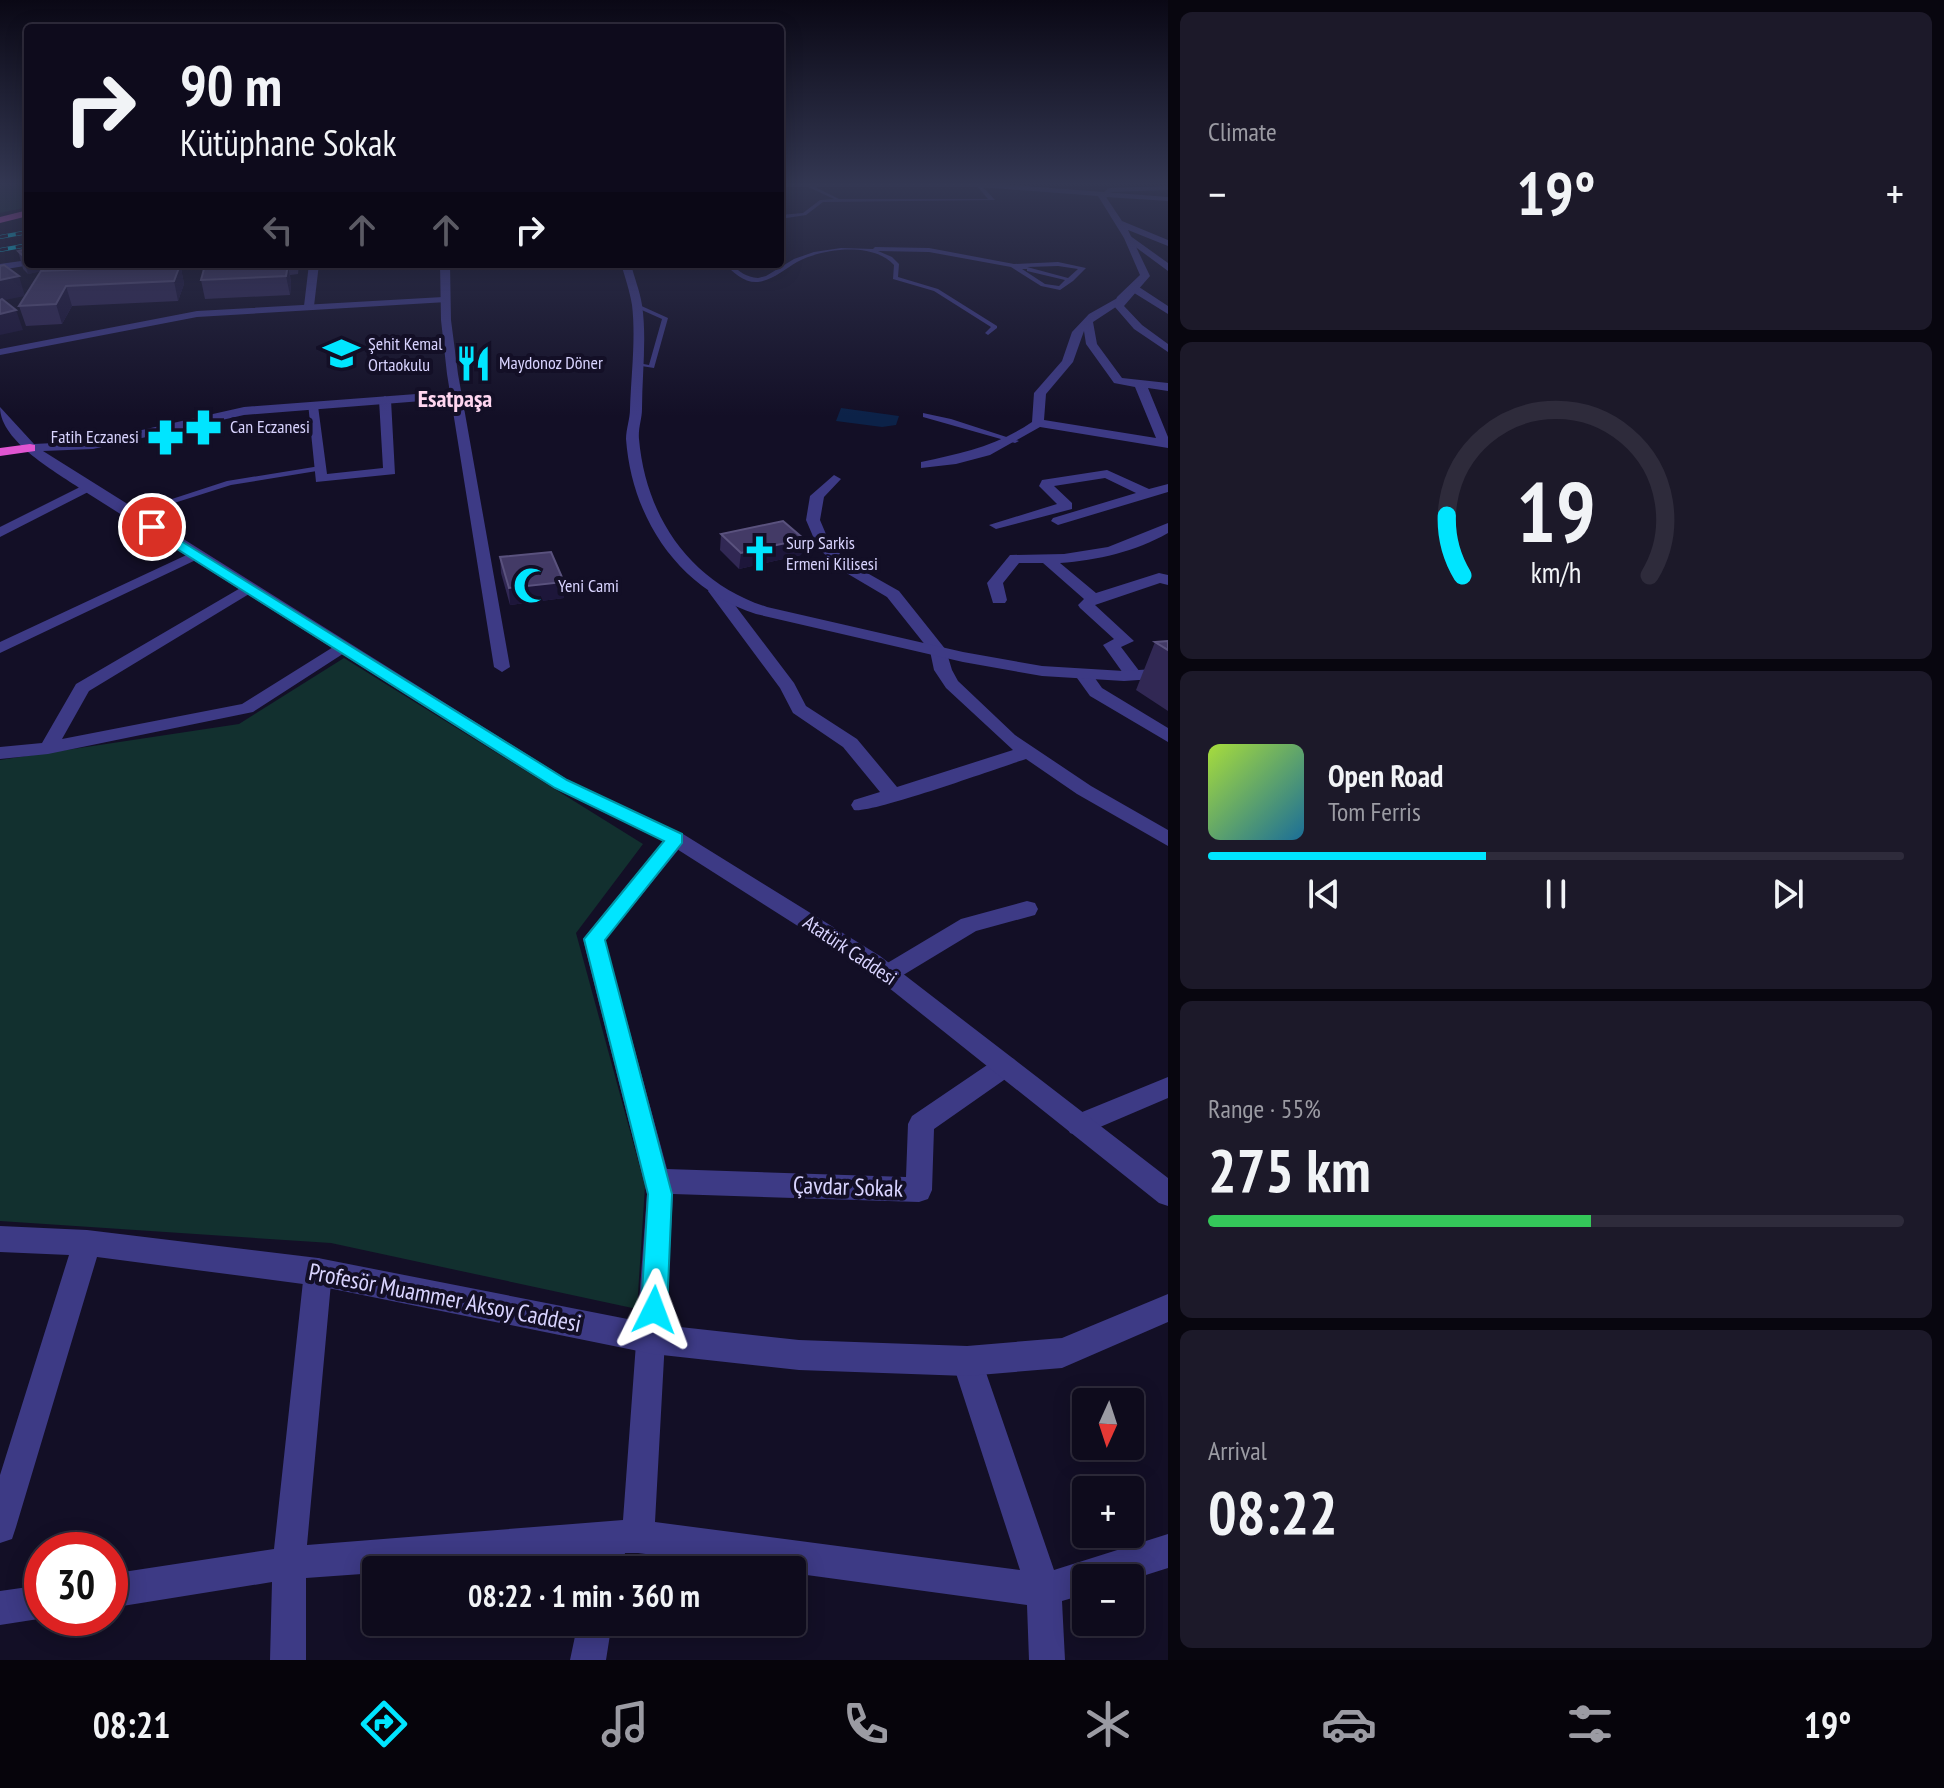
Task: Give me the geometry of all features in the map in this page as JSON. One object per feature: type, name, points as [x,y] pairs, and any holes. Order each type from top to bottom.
[{"type":"highway","points":[[0,452],[30,448]]},
{"type":"street","points":[[1038,423],[1040,393],[1067,362],[1076,334],[1135,289],[1145,276],[1139,261]]},
{"type":"street","points":[[0,268],[23,264]]},
{"type":"street","points":[[309,306],[314,268]]},
{"type":"street","points":[[445,268],[443,300],[475,531],[502,667]]},
{"type":"street","points":[[627,268],[637,306],[636,415],[631,427],[651,516],[695,575],[716,591],[760,610],[1027,671],[1086,678],[1168,673]]},
{"type":"street","points":[[1135,289],[1168,311]]},
{"type":"street","points":[[1121,299],[1119,306],[1127,317],[1168,349]]},
{"type":"street","points":[[0,352],[197,314],[443,300]]},
{"type":"street","points":[[1088,322],[1092,344],[1118,381],[1168,387]]},
{"type":"street","points":[[1141,386],[1166,443]]},
{"type":"street","points":[[30,448],[93,445],[244,411],[456,395]]},
{"type":"street","points":[[312,406],[321,479],[390,471],[385,400]]},
{"type":"street","points":[[1150,404],[1168,405]]},
{"type":"street","name":"Atatürk Caddesi","points":[[0,411],[8,436],[89,488],[561,784],[676,839],[887,974],[1168,1194]]},
{"type":"street","points":[[926,465],[948,462],[1015,441],[1038,423],[1166,443]]},
{"type":"street","points":[[996,525],[1067,506],[1046,486],[1073,478],[1107,474],[1162,492]]},
{"type":"street","points":[[834,479],[817,496],[813,520],[825,548],[848,568],[893,594],[938,650],[943,670],[952,684],[1009,739],[1084,790],[1168,839]]},
{"type":"street","points":[[0,533],[89,488]]},
{"type":"street","points":[[1058,521],[1162,492]]},
{"type":"street","points":[[999,600],[995,583],[1015,558],[1093,557],[1147,540],[1168,527]]},
{"type":"street","points":[[0,648],[195,555]]},
{"type":"street","points":[[1047,559],[1093,599]]},
{"type":"street","points":[[1134,676],[1111,645],[1126,641],[1086,605],[1093,599],[1159,578],[1168,580]]},
{"type":"street","points":[[48,748],[82,688],[249,588]]},
{"type":"street","points":[[716,591],[788,687],[793,702],[805,718],[849,742],[894,797]]},
{"type":"street","points":[[0,753],[48,748],[247,708],[344,648]]},
{"type":"street","points":[[1086,678],[1096,692],[1168,736]]},
{"type":"street","points":[[861,805],[1028,752]]},
{"type":"street","points":[[613,1556],[624,1536],[653,1339],[660,1194],[594,939],[676,839]]},
{"type":"street","points":[[887,974],[969,925],[1027,909]]},
{"type":"street","name":"Çavdar Sokak","points":[[657,1181],[919,1190],[921,1124],[1005,1066]]},
{"type":"street","points":[[1079,1125],[1168,1087]]},
{"type":"street","name":"Profesör Muammer Aksoy Caddesi","points":[[0,1239],[87,1243],[318,1272],[653,1339],[799,1355],[967,1361],[1062,1353],[1168,1308]]},
{"type":"street","points":[[0,1527],[87,1243]]},
{"type":"street","points":[[288,1660],[289,1563],[318,1272]]},
{"type":"street","points":[[967,1361],[1044,1590],[1047,1660]]},
{"type":"street","points":[[128,1588],[289,1563],[624,1536],[1044,1590],[1168,1551]]},
{"type":"street","points":[[0,1608],[24,1605]]},
{"type":"street","points":[[588,1660],[592,1636]]},
{"type":"lane","points":[[733,268],[745,277],[767,279],[795,261]]},
{"type":"lane","points":[[895,261],[895,278],[936,290],[984,316],[995,327],[988,333]]},
{"type":"lane","points":[[988,261],[1080,273]]},
{"type":"lane","points":[[1075,265],[1083,268],[1060,288],[1052,288],[1013,266],[1075,265]]},
{"type":"lane","points":[[1025,268],[1071,280]]},
{"type":"lane","points":[[637,306],[665,318],[652,367],[638,365]]},
{"type":"lane","points":[[926,415],[957,420],[980,433],[1015,441]]},
{"type":"lane","points":[[130,514],[230,483],[320,468]]},
{"type":"green space","points":[[344,658],[643,844],[576,933],[645,1186],[637,1309],[331,1243],[0,1221],[0,760],[239,724]]},
{"type":"water","points":[[841,408],[899,416],[896,425],[882,427],[836,421]]},
{"type":"building","points":[[4,265],[19,276],[0,280],[0,266]]},
{"type":"building","points":[[179,268],[174,281],[66,286],[56,304],[19,306],[41,271]]},
{"type":"building","points":[[287,268],[286,276],[201,280],[204,269]]},
{"type":"building","points":[[2,299],[16,310],[0,314]]},
{"type":"building","points":[[783,521],[804,539],[741,553],[721,534]]},
{"type":"building","points":[[551,552],[564,582],[509,588],[500,557]]},
{"type":"building","points":[[1168,641],[1168,650],[1155,642]]},
{"type":"place","name":"Şehit Kemal Ortaokulu","points":[[342,354]]},
{"type":"place","name":"Maydonoz Döner","points":[[473,363]]},
{"type":"place","name":"Can Eczanesi","points":[[204,427]]},
{"type":"place","name":"Fatih Eczanesi","points":[[165,437]]},
{"type":"place","name":"Surp Sarkis Ermeni Kilisesi","points":[[760,553]]},
{"type":"place","name":"Yeni Cami","points":[[532,586]]},
{"type":"district","name":"Esatpaşa","points":[[455,399]]},
{"type":"route","points":[[152,527],[561,784],[676,839],[594,939],[660,1194],[654,1310]]}]
